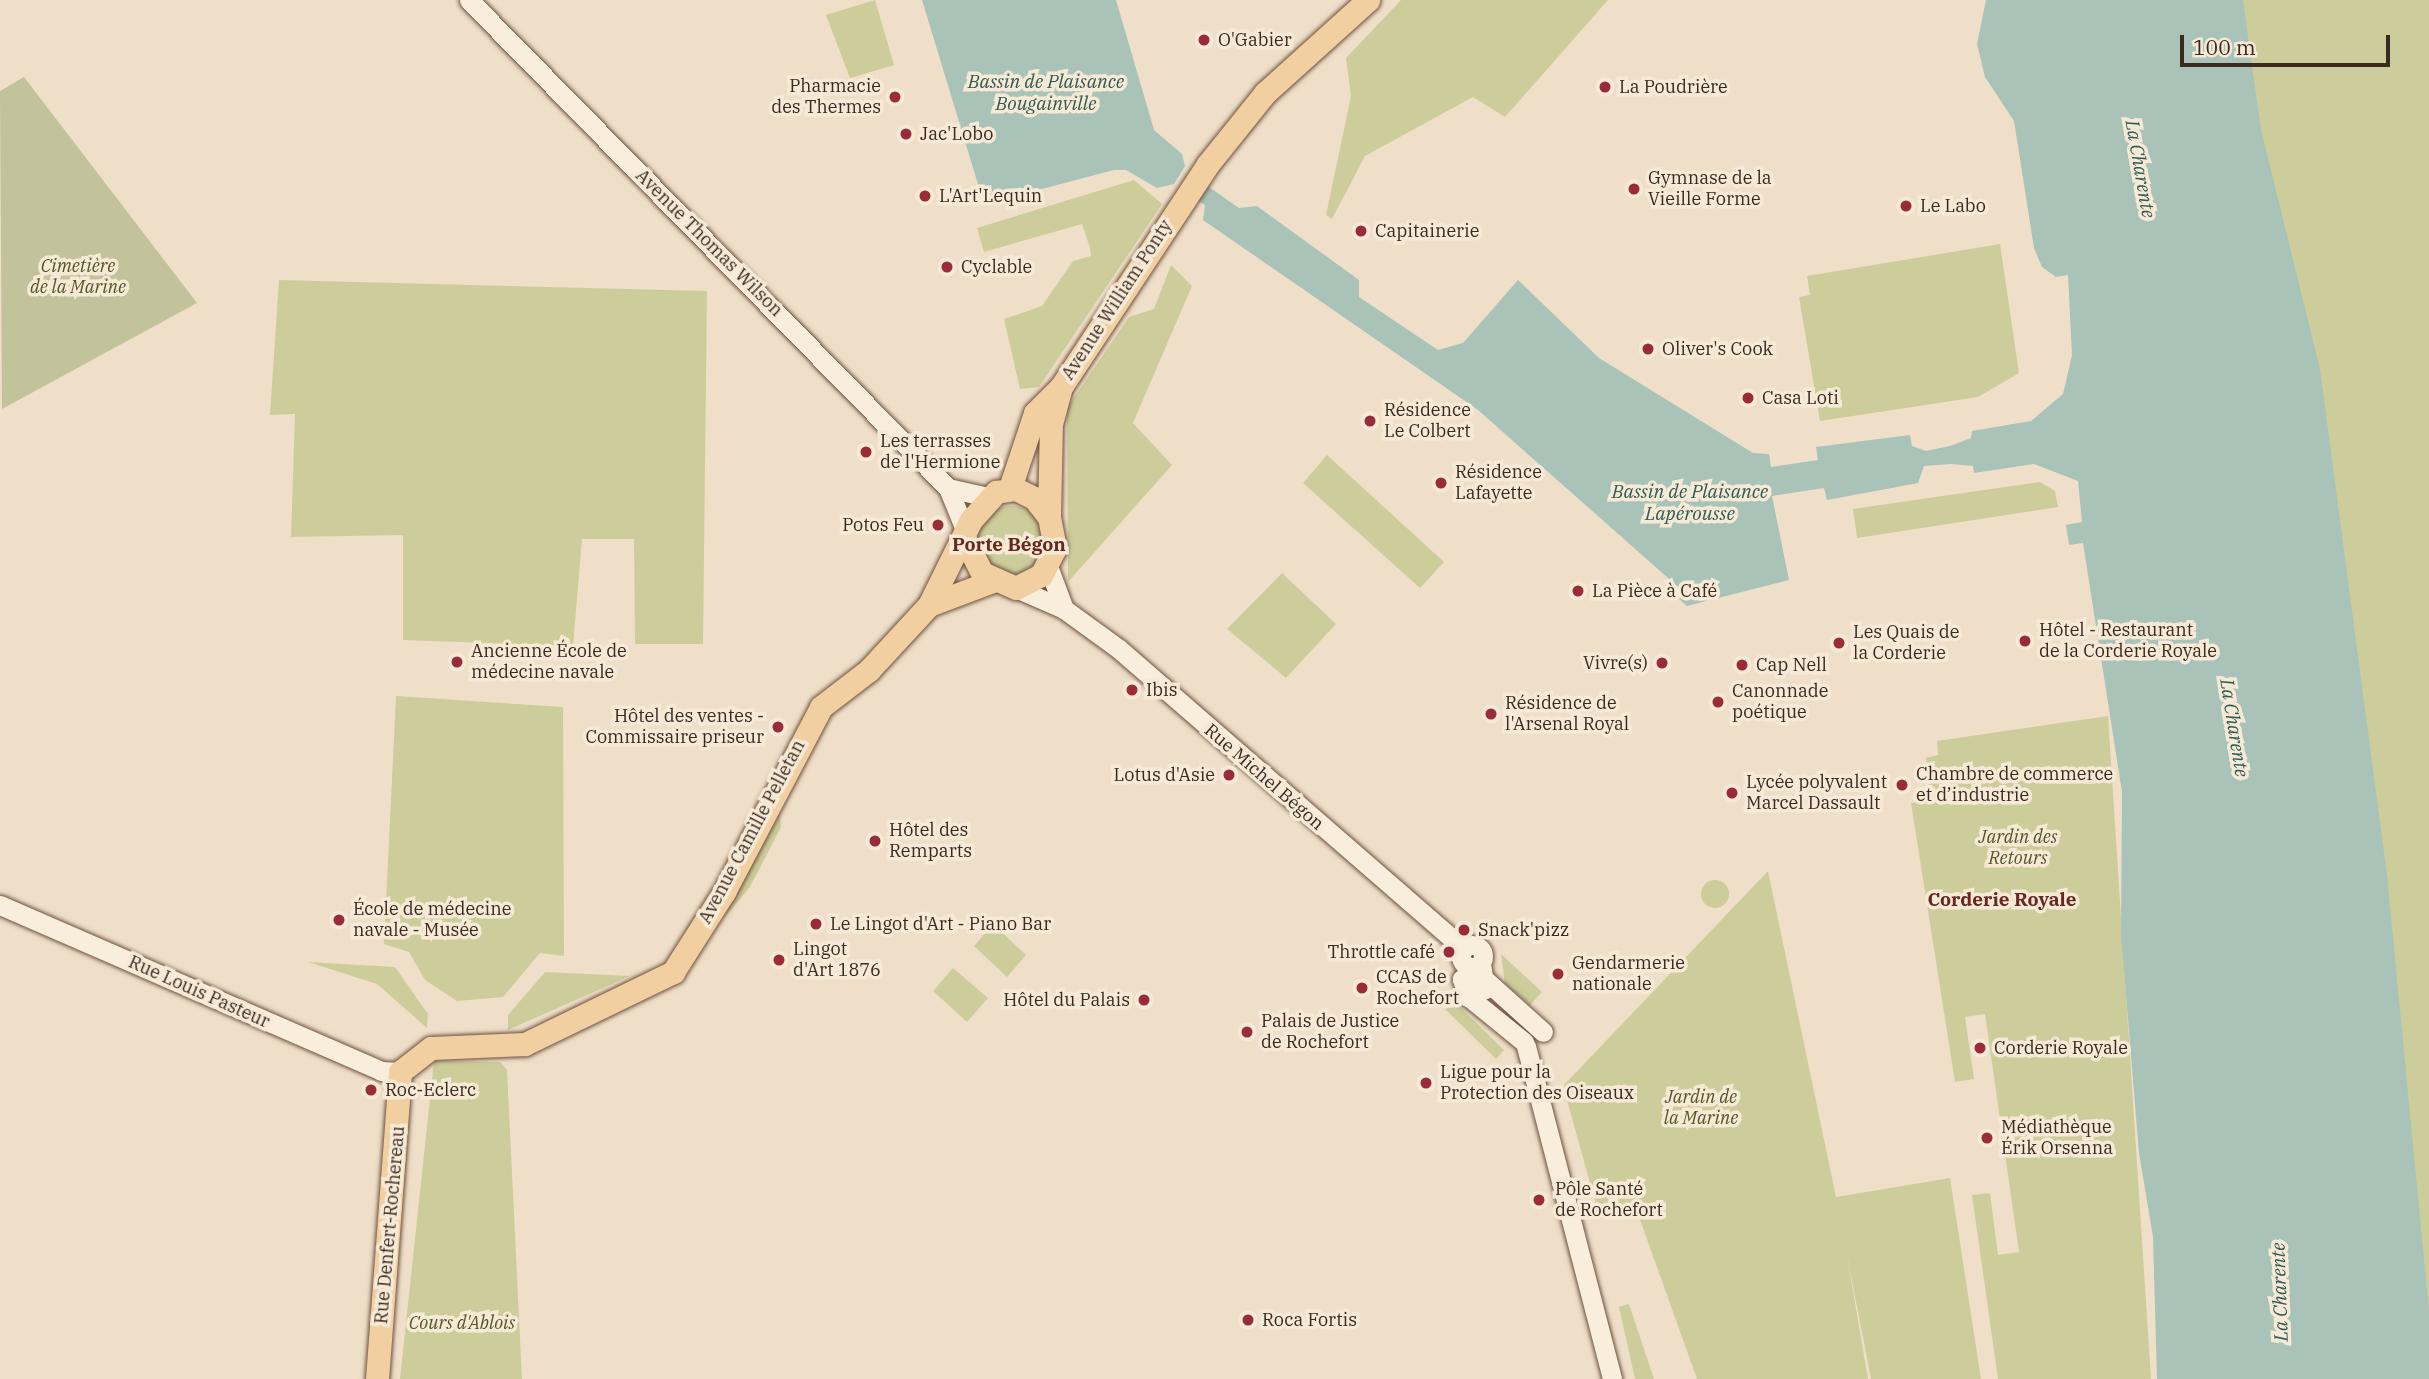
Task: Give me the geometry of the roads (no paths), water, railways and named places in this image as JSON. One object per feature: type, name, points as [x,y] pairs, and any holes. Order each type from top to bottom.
[{"type":"main road","name":"Avenue William Ponty","points":[[1010,488],[1035,413],[1061,387],[1208,164],[1265,93],[1368,0]]},
{"type":"main road","name":"Avenue William Ponty","points":[[1049,517],[1051,424],[1061,387]]},
{"type":"main road","points":[[1010,488],[1029,494],[1049,517],[1055,548],[1048,566],[1016,587],[993,581],[973,563],[966,536],[988,497],[1010,488]]},
{"type":"main road","name":"Avenue Camille Pelletan","points":[[400,1072],[431,1048],[525,1044],[673,972],[724,892],[821,707],[869,670],[929,605],[936,583],[966,536]]},
{"type":"main road","name":"Avenue Camille Pelletan","points":[[929,605],[993,581]]},
{"type":"main road","name":"Rue Denfert-Rochereau","points":[[377,1379],[400,1072]]},
{"type":"street","name":"Avenue Thomas Wilson","points":[[469,0],[948,488],[966,536]]},
{"type":"street","points":[[948,488],[988,497]]},
{"type":"street","points":[[1048,566],[1064,609]]},
{"type":"street","name":"Rue Michel Bégon","points":[[1016,587],[1064,609],[1119,649],[1471,972],[1535,1041],[1536,1068],[1612,1379]]},
{"type":"street","name":"Rue Louis Pasteur","points":[[0,905],[381,1071],[400,1072]]},
{"type":"water","name":"Bassin de Plaisance Bougainville","points":[[922,0],[1116,0],[1154,130],[1182,154],[1185,166],[1174,184],[1157,188],[1126,170],[1114,170],[984,204]]},
{"type":"water","points":[[1986,0],[2243,0],[2261,130],[2320,369],[2387,875],[2429,1311],[2429,1379],[2157,1379],[2153,1237],[2139,1153],[2121,934],[2122,792],[2083,543],[2069,545],[2066,525],[2082,522],[2078,481],[2034,464],[1974,473],[1973,466],[1951,464],[1924,466],[1918,483],[1827,500],[1824,488],[1772,496],[1789,580],[1687,606],[1679,599],[1685,593],[1478,410],[1203,220],[1205,205],[1195,199],[1206,185],[1239,208],[1257,206],[1359,280],[1359,297],[1438,350],[1463,343],[1518,280],[1599,358],[1753,453],[1769,454],[1771,467],[1818,460],[1816,447],[1910,435],[1912,446],[1926,451],[1950,446],[1971,438],[1972,431],[2031,421],[2063,394],[2072,355],[2068,275],[2056,277],[2042,267],[2034,248],[2014,121],[1985,77],[1977,44]]},
{"type":"place","name":"O'Gabier","points":[[1204,40]]},
{"type":"place","name":"La Poudrière","points":[[1605,87]]},
{"type":"place","name":"Pharmacie des Thermes","points":[[895,97]]},
{"type":"place","name":"Jac'Lobo","points":[[906,134]]},
{"type":"place","name":"Gymnase de la Vieille Forme","points":[[1634,189]]},
{"type":"place","name":"L'Art'Lequin","points":[[925,196]]},
{"type":"place","name":"Le Labo","points":[[1906,206]]},
{"type":"place","name":"Capitainerie","points":[[1361,231]]},
{"type":"place","name":"Cyclable","points":[[947,267]]},
{"type":"place","name":"Oliver's Cook","points":[[1648,349]]},
{"type":"place","name":"Casa Loti","points":[[1748,398]]},
{"type":"place","name":"Résidence Le Colbert","points":[[1370,421]]},
{"type":"place","name":"Les terrasses de l'Hermione","points":[[866,452]]},
{"type":"place","name":"Résidence Lafayette","points":[[1441,483]]},
{"type":"place","name":"Potos Feu","points":[[938,525]]},
{"type":"place","name":"La Pièce à Café","points":[[1578,591]]},
{"type":"place","name":"Hôtel - Restaurant de la Corderie Royale","points":[[2025,641]]},
{"type":"place","name":"Les Quais de la Corderie","points":[[1839,643]]},
{"type":"place","name":"Ancienne École de médecine navale","points":[[457,662]]},
{"type":"place","name":"Vivre(s)","points":[[1662,663]]},
{"type":"place","name":"Cap Nell","points":[[1742,665]]},
{"type":"place","name":"Ibis","points":[[1132,690]]},
{"type":"place","name":"Canonnade poétique","points":[[1718,702]]},
{"type":"place","name":"Résidence de l'Arsenal Royal","points":[[1491,714]]},
{"type":"place","name":"Hôtel des ventes - Commissaire priseur","points":[[778,727]]},
{"type":"place","name":"Lotus d'Asie","points":[[1229,775]]},
{"type":"place","name":"Chambre de commerce et d’industrie","points":[[1902,785]]},
{"type":"place","name":"Lycée polyvalent Marcel Dassault","points":[[1732,793]]},
{"type":"place","name":"Hôtel des Remparts","points":[[875,841]]},
{"type":"place","name":"École de médecine navale - Musée","points":[[339,920]]},
{"type":"place","name":"Le Lingot d'Art - Piano Bar","points":[[816,924]]},
{"type":"place","name":"Snack'pizz","points":[[1464,930]]},
{"type":"place","name":"Throttle café","points":[[1449,952]]},
{"type":"place","name":"Lingot d'Art 1876","points":[[779,960]]},
{"type":"place","name":"Gendarmerie nationale","points":[[1558,974]]},
{"type":"place","name":"CCAS de Rochefort","points":[[1362,988]]},
{"type":"place","name":"Hôtel du Palais","points":[[1144,1000]]},
{"type":"place","name":"Palais de Justice de Rochefort","points":[[1247,1032]]},
{"type":"place","name":"Corderie Royale","points":[[1980,1048]]},
{"type":"place","name":"Ligue pour la Protection des Oiseaux","points":[[1426,1083]]},
{"type":"place","name":"Roc-Eclerc","points":[[371,1090]]},
{"type":"place","name":"Médiathèque Érik Orsenna","points":[[1987,1138]]},
{"type":"place","name":"Pôle Santé de Rochefort","points":[[1539,1200]]},
{"type":"place","name":"Roca Fortis","points":[[1248,1320]]},
{"type":"district","name":"Porte Bégon","points":[[1009,545]]},
{"type":"district","name":"Corderie Royale","points":[[2002,900]]},
{"type":"water label","name":"La Charente","points":[[2140,169]]},
{"type":"water label","name":"Bassin de Plaisance Lapérousse","points":[[1690,503]]},
{"type":"water label","name":"La Charente","points":[[2234,728]]},
{"type":"water label","name":"La Charente","points":[[2280,1292]]},
{"type":"park label","name":"Cimetière de la Marine","points":[[78,277]]},
{"type":"park label","name":"Jardin des Retours","points":[[2018,848]]},
{"type":"park label","name":"Jardin de la Marine","points":[[1701,1108]]},
{"type":"park label","name":"Cours d'Ablois","points":[[462,1323]]}]
